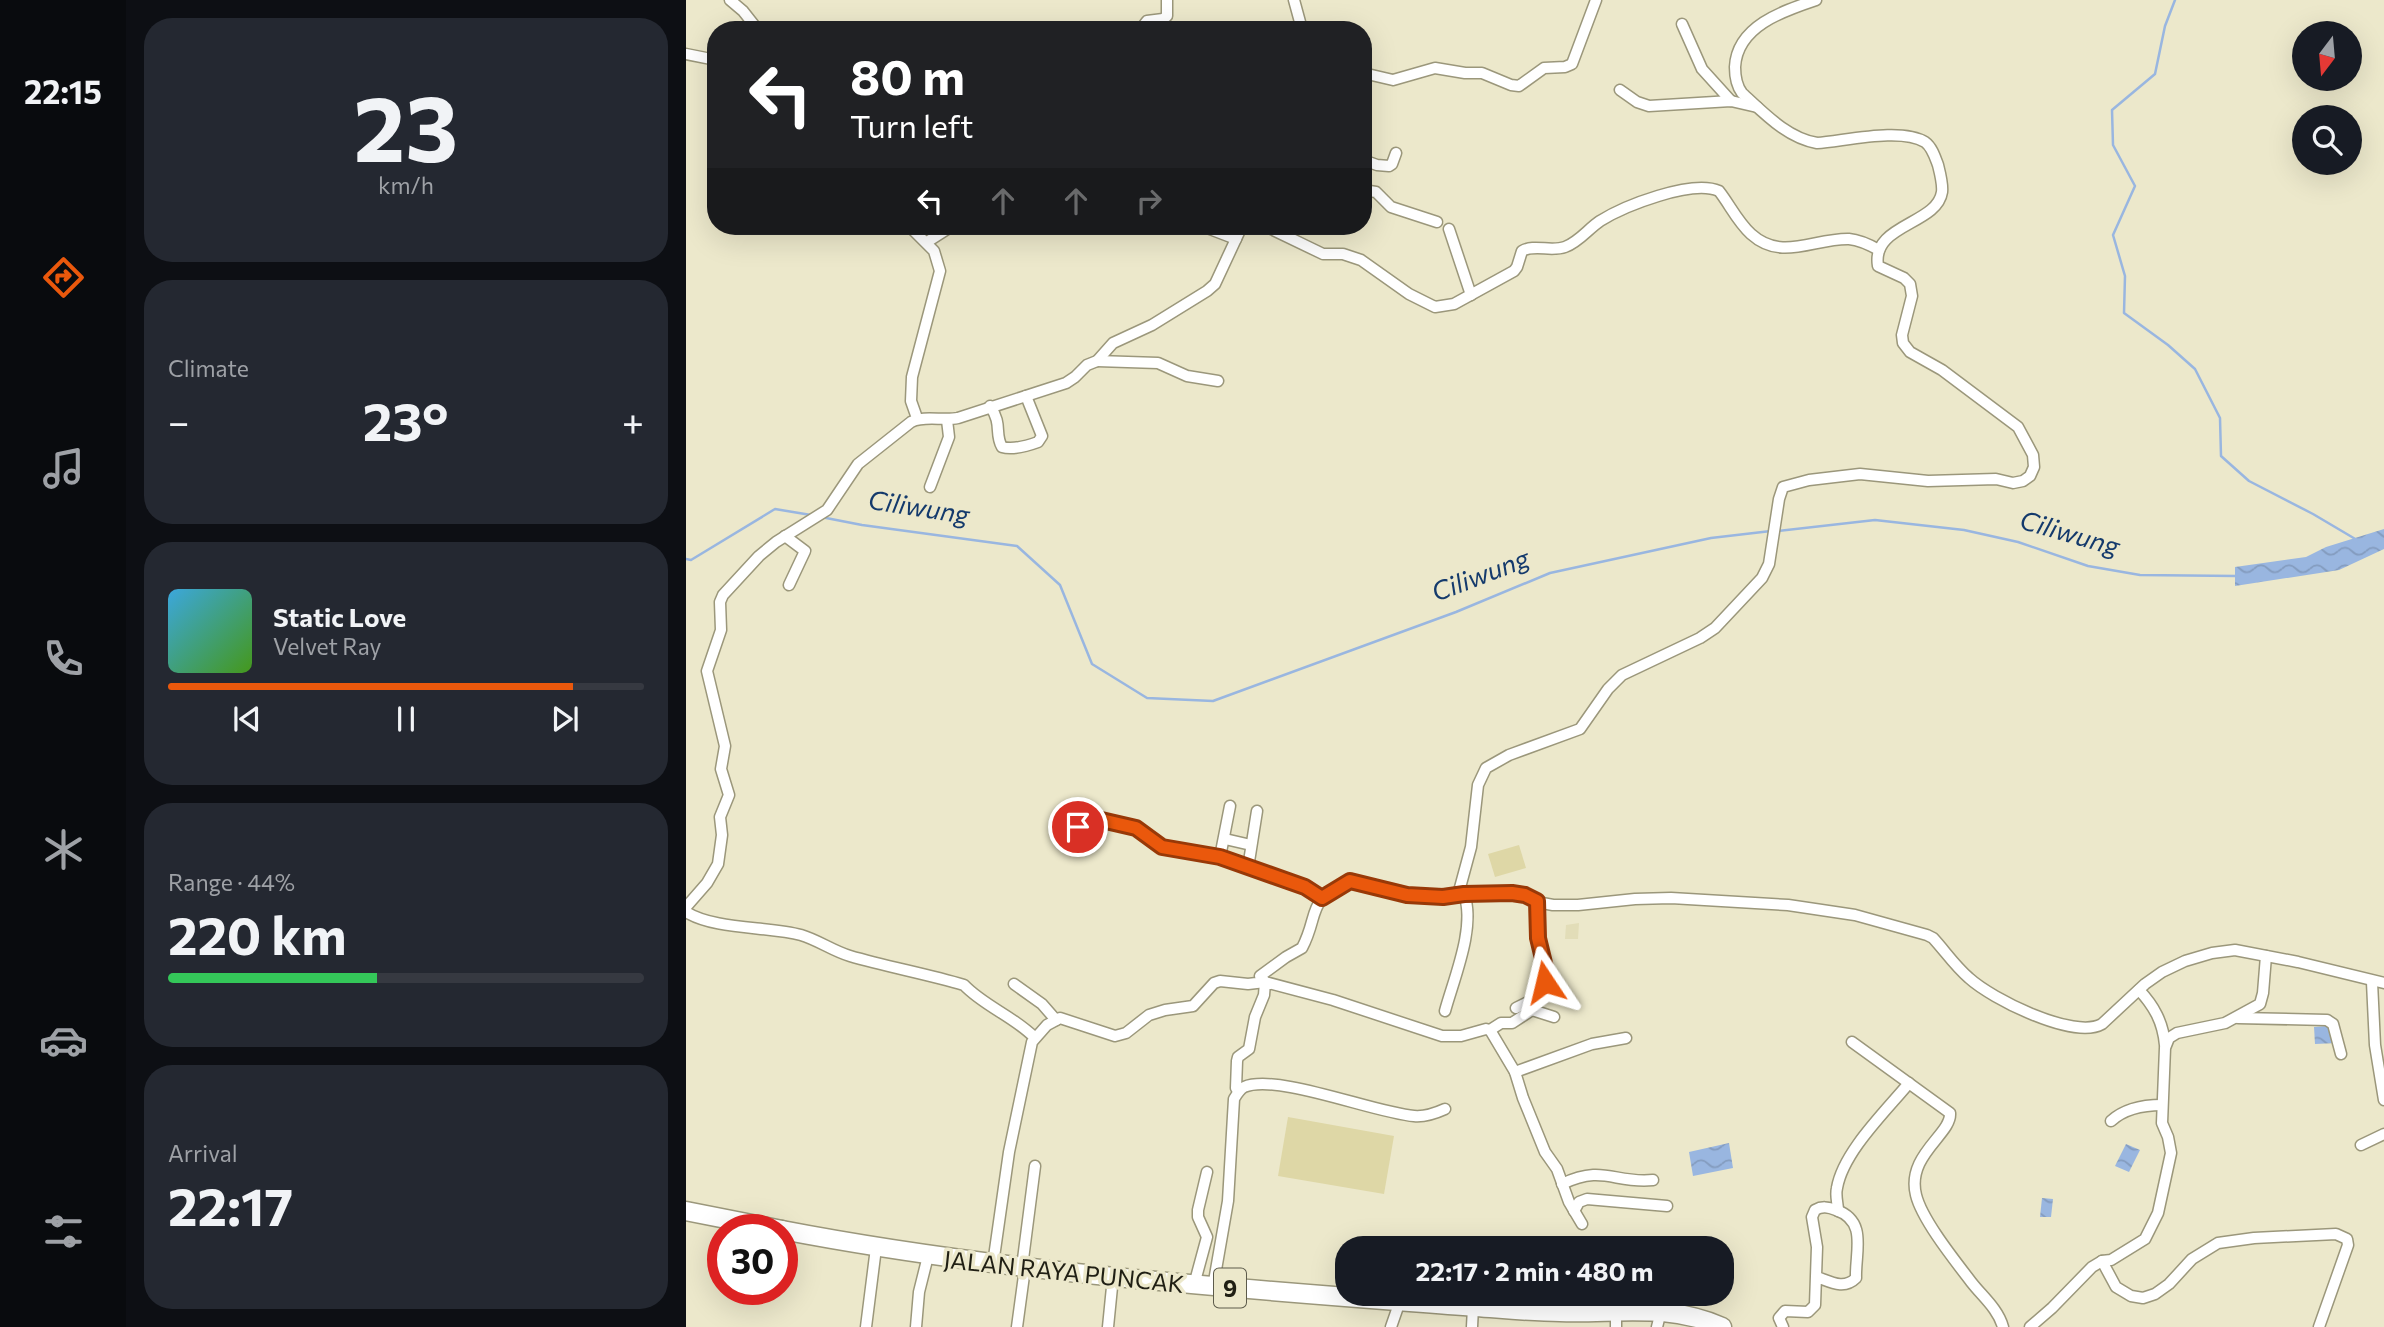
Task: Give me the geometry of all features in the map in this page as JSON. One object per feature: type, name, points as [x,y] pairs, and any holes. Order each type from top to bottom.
[{"type":"highway","name":"JALAN RAYA PUNCAK","points":[[686,1211],[707,1215]]},
{"type":"highway","name":"JALAN RAYA PUNCAK","points":[[798,1233],[876,1248],[1023,1268],[1335,1296]]},
{"type":"highway","name":"JALAN RAYA PUNCAK","points":[[1462,1306],[1560,1316],[1611,1315],[1659,1319],[1694,1316],[1722,1327]]},
{"type":"street","points":[[730,0],[751,21]]},
{"type":"street","points":[[1147,21],[1167,16],[1167,0]]},
{"type":"street","points":[[1294,0],[1300,21]]},
{"type":"street","points":[[1372,75],[1392,80],[1435,68],[1482,73],[1519,86],[1544,68],[1572,64],[1596,0]]},
{"type":"street","points":[[1445,1011],[1466,931],[1468,911],[1461,894],[1471,847],[1478,785],[1486,768],[1528,747],[1583,727],[1608,689],[1622,676],[1715,628],[1762,578],[1769,564],[1783,487],[1822,478],[1860,474],[1928,481],[1996,479],[2013,483],[2027,479],[2033,472],[2030,449],[2023,433],[2012,421],[1971,394],[1942,370],[1910,352],[1903,343],[1902,335],[1912,287],[1904,278],[1878,266],[1880,250],[1890,235],[1928,211],[1940,197],[1940,178],[1930,146],[1919,139],[1899,136],[1806,141],[1788,132],[1758,107],[1742,93],[1736,81],[1736,59],[1751,33],[1766,20],[1816,0]]},
{"type":"street","points":[[1682,24],[1702,69],[1731,101]]},
{"type":"street","points":[[686,54],[707,58]]},
{"type":"street","points":[[1620,90],[1637,102],[1649,106],[1731,101],[1758,107]]},
{"type":"street","points":[[1372,164],[1389,166],[1396,153]]},
{"type":"street","points":[[1284,235],[1323,254],[1347,255],[1361,260],[1426,304],[1447,306],[1514,271],[1524,249],[1549,250],[1563,247],[1615,212],[1672,193],[1699,188],[1719,191],[1747,230],[1773,247],[1790,249],[1848,239],[1880,250]]},
{"type":"street","points":[[1372,191],[1391,207],[1437,222]]},
{"type":"street","points":[[1449,229],[1471,295]]},
{"type":"street","points":[[918,418],[911,401],[912,377],[940,271],[938,259],[919,235]]},
{"type":"street","points":[[927,242],[938,235]]},
{"type":"street","points":[[1226,235],[1236,239]]},
{"type":"street","points":[[1097,361],[1104,351],[1119,340],[1159,321],[1212,288],[1238,235]]},
{"type":"street","points":[[1034,1037],[1017,1021],[975,996],[964,985],[849,955],[801,935],[701,919],[686,910],[708,883],[718,864],[722,835],[720,817],[729,795],[721,769],[724,742],[707,671],[721,630],[720,600],[759,556],[827,510],[858,464],[891,436],[918,418],[947,420],[964,417],[990,406],[1066,383],[1087,365],[1097,361],[1158,363],[1186,376],[1217,381]]},
{"type":"street","points":[[990,406],[998,420],[998,441],[1002,447],[1010,449],[1032,444],[1038,442],[1042,436],[1026,396]]},
{"type":"street","points":[[930,487],[949,437],[947,420]]},
{"type":"street","points":[[785,536],[805,551],[789,585]]},
{"type":"street","points":[[1220,857],[1230,806]]},
{"type":"street","points":[[1248,868],[1257,811]]},
{"type":"street","points":[[1071,831],[1097,819],[1142,830],[1162,847],[1220,857],[1305,887],[1322,898]]},
{"type":"street","points":[[1225,839],[1251,845]]},
{"type":"street","points":[[1238,1091],[1238,1057],[1248,1049],[1255,1017],[1264,995],[1265,982],[1260,976],[1301,948],[1315,909],[1322,898],[1350,881],[1407,895],[1443,897],[1461,894],[1519,894],[1553,905],[1635,899],[1697,899],[1816,907],[1927,935],[1933,938],[1969,979],[1991,994],[2062,1026],[2079,1028],[2095,1028],[2102,1024],[2139,989],[2162,972],[2185,961],[2212,953],[2235,950],[2298,962],[2384,984]]},
{"type":"street","points":[[1516,1008],[1536,998],[1545,988],[1545,967],[1538,938],[1537,901]]},
{"type":"street","points":[[2165,1048],[2171,1036],[2219,1025],[2262,1002],[2266,957]]},
{"type":"street","points":[[993,1264],[1009,1152],[1034,1037],[1060,1018],[1109,1035],[1121,1035],[1149,1015],[1193,1006],[1214,983],[1220,981],[1248,984],[1265,982],[1333,1000],[1442,1036],[1461,1036],[1490,1030],[1498,1024],[1512,1023],[1532,1010],[1554,1017]]},
{"type":"street","points":[[2372,982],[2376,1059],[2384,1100]]},
{"type":"street","points":[[1014,984],[1042,1004],[1056,1020]]},
{"type":"street","points":[[2030,1327],[2092,1267],[2102,1261],[2111,1260],[2145,1239],[2158,1213],[2171,1153],[2162,1123],[2164,1030],[2151,1003],[2139,989]]},
{"type":"street","points":[[2234,1018],[2327,1020],[2333,1024],[2340,1054]]},
{"type":"street","points":[[1490,1030],[1515,1072],[1528,1112],[1582,1224]]},
{"type":"street","points":[[1515,1072],[1592,1044],[1626,1038]]},
{"type":"street","points":[[1852,1042],[1944,1108],[1951,1116],[1920,1163],[1916,1196],[1926,1217],[2000,1318],[2003,1327]]},
{"type":"street","points":[[1838,1210],[1837,1189],[1847,1164],[1871,1129],[1909,1083]]},
{"type":"street","points":[[1213,1287],[1228,1201],[1234,1099],[1238,1091],[1250,1086],[1273,1086],[1315,1092],[1413,1116],[1433,1115],[1445,1109]]},
{"type":"street","points":[[2110,1121],[2126,1111],[2162,1105]]},
{"type":"street","points":[[2361,1145],[2384,1134]]},
{"type":"street","points":[[1017,1327],[1035,1166]]},
{"type":"street","points":[[1194,1285],[1207,1237],[1198,1217],[1207,1172]]},
{"type":"street","points":[[1562,1184],[1596,1173],[1635,1181],[1653,1180]]},
{"type":"street","points":[[1574,1211],[1579,1202],[1587,1199],[1667,1206]]},
{"type":"street","points":[[1783,1327],[1779,1318],[1785,1311],[1790,1309],[1803,1312],[1814,1308],[1817,1244],[1812,1214],[1819,1207],[1838,1210],[1850,1217],[1859,1234],[1856,1280],[1844,1285],[1817,1277]]},
{"type":"street","points":[[2102,1261],[2116,1287],[2131,1296],[2143,1298],[2155,1294],[2169,1284],[2192,1259],[2218,1243],[2253,1238],[2336,1234],[2343,1236],[2347,1238],[2348,1245],[2319,1327]]},
{"type":"street","points":[[866,1327],[876,1248]]},
{"type":"street","points":[[916,1327],[918,1300],[928,1256]]},
{"type":"street","points":[[1108,1327],[1113,1277]]},
{"type":"street","points":[[1391,1327],[1398,1306]]},
{"type":"street","points":[[1472,1327],[1474,1307]]},
{"type":"shaded area","points":[[1519,845],[1526,868],[1495,877],[1488,854]]},
{"type":"shaded area","points":[[1579,923],[1578,939],[1565,939],[1566,925]]},
{"type":"shaded area","points":[[1288,1117],[1394,1136],[1384,1194],[1278,1176]]},
{"type":"water","points":[[2384,529],[2384,549],[2339,570],[2235,586],[2235,567],[2306,557],[2326,547]]},
{"type":"water","points":[[2326,1026],[2333,1032],[2337,1043],[2315,1044],[2314,1027]]},
{"type":"water","points":[[1729,1143],[1733,1168],[1693,1176],[1689,1152]]},
{"type":"water","points":[[2126,1144],[2140,1150],[2129,1172],[2115,1166]]},
{"type":"water","points":[[2042,1198],[2053,1199],[2051,1217],[2040,1217]]},
{"type":"waterway","points":[[2175,0],[2165,26],[2155,74],[2112,110],[2113,145],[2135,186],[2113,235],[2125,276],[2124,313],[2168,345],[2195,369],[2220,418],[2221,456],[2249,481],[2357,540]]},
{"type":"waterway","name":"Ciliwung","points":[[686,559],[691,560],[775,509],[811,515]]},
{"type":"waterway","name":"Ciliwung","points":[[821,517],[1017,546],[1060,585],[1092,664],[1147,698],[1213,701],[1456,612],[1550,573],[1711,538],[1771,531]]},
{"type":"waterway","name":"Ciliwung","points":[[1777,531],[1875,520],[1964,530],[2018,542],[2088,566],[2140,575],[2236,576]]},
{"type":"route","points":[[1078,827],[1097,819],[1136,828],[1162,847],[1220,857],[1305,887],[1322,898],[1350,881],[1407,895],[1525,895],[1537,901],[1538,938],[1545,967],[1545,982]]}]
